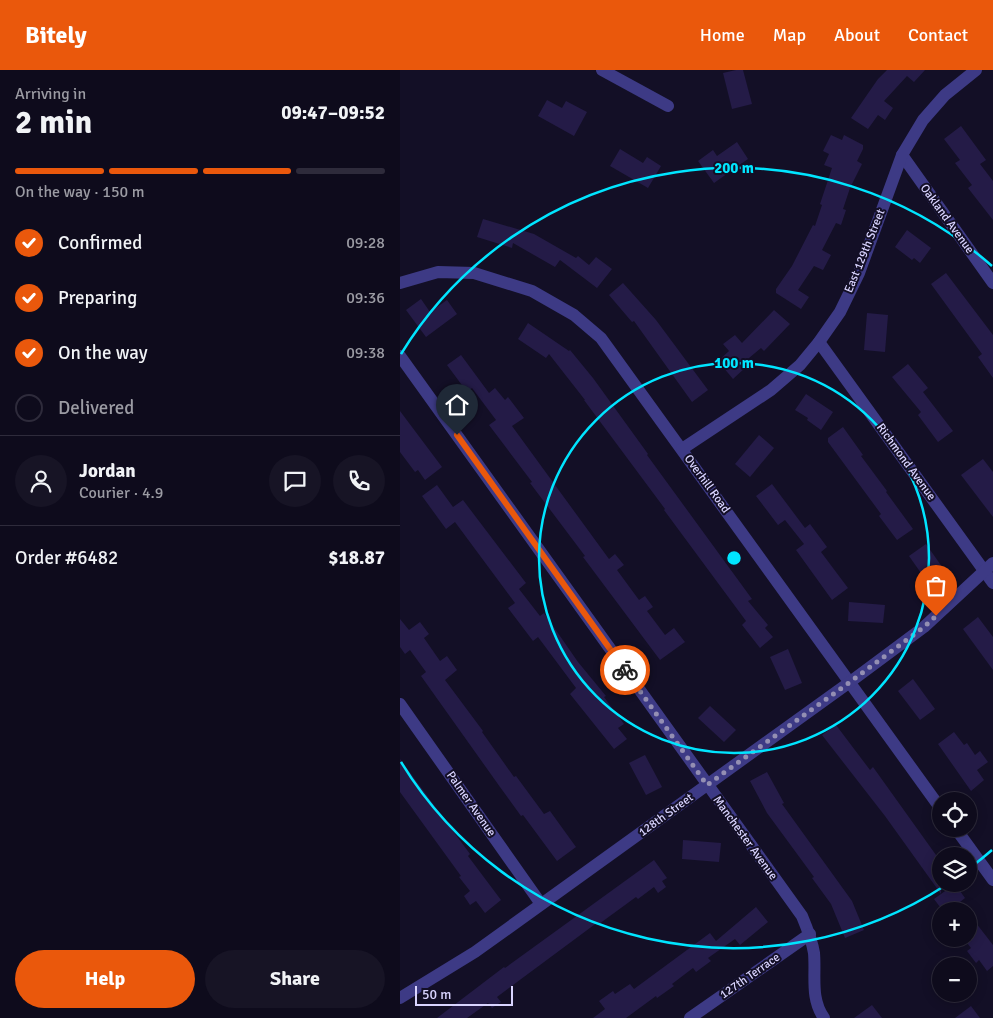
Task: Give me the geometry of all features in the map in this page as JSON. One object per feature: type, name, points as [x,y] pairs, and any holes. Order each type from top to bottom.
[{"type":"street","points":[[602,70],[668,106]]},
{"type":"street","name":"East 129th Street","points":[[682,449],[771,390],[800,365],[820,342],[840,312],[859,272],[902,156],[923,120],[945,95],[976,70]]},
{"type":"street","name":"Oakland Avenue","points":[[902,156],[993,283]]},
{"type":"street","name":"Overhill Road","points":[[400,283],[438,272],[474,274],[532,291],[574,315],[601,338],[932,796]]},
{"type":"street","name":"Richmond Avenue","points":[[820,342],[989,568],[993,583]]},
{"type":"street","name":"Manchester Avenue","points":[[400,356],[802,916],[810,934],[814,953],[814,998],[818,1010],[824,1018]]},
{"type":"street","name":"128th Street","points":[[400,998],[475,952],[850,682],[924,627],[989,568]]},
{"type":"street","name":"Palmer Avenue","points":[[400,704],[541,904]]},
{"type":"street","points":[[962,837],[993,880]]},
{"type":"street","name":"127th Terrace","points":[[690,1018],[810,934]]},
{"type":"building","points":[[743,70],[752,104],[732,109],[723,73]]},
{"type":"building","points":[[887,70],[925,70],[914,82],[907,76],[884,101],[893,108],[885,120],[878,115],[868,129],[851,118],[878,79]]},
{"type":"building","points":[[547,100],[562,108],[566,101],[587,112],[574,136],[538,116]]},
{"type":"building","points":[[961,126],[986,160],[980,164],[993,181],[993,220],[968,188],[972,185],[955,163],[960,160],[944,139]]},
{"type":"building","points":[[831,135],[842,140],[844,135],[863,145],[857,161],[862,164],[850,188],[843,209],[846,210],[841,225],[836,223],[822,250],[831,255],[823,270],[814,266],[798,290],[809,297],[801,309],[776,293],[776,289],[792,266],[813,225],[815,226],[832,168],[824,165],[829,154],[823,151]]},
{"type":"building","points":[[737,142],[748,159],[714,183],[698,161],[713,150],[717,156]]},
{"type":"building","points":[[620,149],[643,163],[647,157],[661,166],[648,188],[610,166]]},
{"type":"building","points":[[483,219],[534,234],[576,258],[578,256],[589,265],[596,257],[612,269],[597,288],[560,260],[555,267],[513,243],[512,248],[477,237]]},
{"type":"building","points":[[907,230],[931,248],[920,263],[914,258],[912,260],[895,247]]},
{"type":"building","points":[[946,273],[993,335],[993,378],[978,357],[982,354],[931,284]]},
{"type":"building","points":[[623,283],[656,320],[708,390],[692,402],[634,321],[632,322],[609,295]]},
{"type":"building","points":[[421,299],[430,312],[447,300],[457,314],[426,337],[406,310]]},
{"type":"building","points":[[774,310],[790,324],[764,351],[761,348],[743,363],[746,367],[733,379],[718,361],[729,351],[723,344],[735,335],[742,343]]},
{"type":"building","points":[[867,313],[888,315],[885,352],[864,350]]},
{"type":"building","points":[[528,323],[570,350],[593,378],[752,599],[748,601],[768,625],[765,628],[773,637],[760,648],[742,625],[746,621],[585,400],[549,354],[546,358],[518,339]]},
{"type":"building","points":[[461,355],[489,393],[495,388],[505,400],[508,397],[524,418],[512,426],[609,559],[615,554],[624,565],[617,570],[639,600],[645,596],[653,607],[647,611],[665,635],[674,628],[685,642],[660,660],[583,557],[585,556],[489,425],[496,420],[472,388],[467,392],[447,365]]},
{"type":"building","points":[[908,364],[928,388],[923,392],[953,431],[938,442],[918,415],[921,412],[892,377]]},
{"type":"building","points":[[806,394],[833,412],[821,430],[807,420],[808,418],[795,410]]},
{"type":"building","points":[[400,411],[442,467],[425,480],[418,470],[415,472],[400,452]]},
{"type":"building","points":[[843,427],[863,455],[861,456],[913,529],[897,540],[879,516],[881,514],[828,442],[828,438]]},
{"type":"building","points":[[759,435],[774,448],[750,477],[735,464]]},
{"type":"building","points":[[983,459],[993,472],[993,517],[961,475]]},
{"type":"building","points":[[772,484],[805,528],[810,524],[827,547],[821,552],[848,588],[832,600],[796,550],[804,544],[785,520],[778,525],[756,496]]},
{"type":"building","points":[[437,485],[453,507],[463,500],[526,583],[519,589],[540,616],[544,613],[578,662],[606,696],[604,697],[624,724],[618,728],[627,739],[614,749],[570,694],[576,688],[538,637],[533,641],[508,608],[515,603],[455,522],[446,529],[422,496]]},
{"type":"building","points":[[926,544],[945,571],[928,583],[909,556]]},
{"type":"building","points":[[849,602],[885,605],[883,623],[848,621]]},
{"type":"building","points":[[978,617],[993,637],[993,670],[963,629]]},
{"type":"building","points":[[400,619],[409,630],[420,622],[429,634],[424,638],[440,661],[447,656],[457,670],[445,680],[514,777],[516,776],[544,814],[550,811],[576,847],[557,861],[523,815],[521,816],[421,676],[426,672],[410,650],[405,654],[400,647]]},
{"type":"building","points":[[788,649],[802,683],[785,690],[770,657]]},
{"type":"building","points":[[913,679],[935,709],[920,720],[898,691]]},
{"type":"building","points":[[710,706],[736,730],[724,742],[698,718]]},
{"type":"building","points":[[836,725],[870,770],[873,767],[932,849],[932,881],[885,816],[822,735]]},
{"type":"building","points":[[954,732],[964,745],[967,743],[975,755],[980,751],[988,762],[977,770],[984,780],[971,791],[938,744]]},
{"type":"building","points":[[645,755],[662,787],[646,795],[629,763]]},
{"type":"building","points":[[400,759],[470,854],[468,856],[501,900],[485,913],[476,901],[470,905],[464,896],[470,891],[459,877],[461,876],[400,792]]},
{"type":"building","points":[[767,772],[784,803],[782,804],[852,901],[864,930],[845,938],[831,904],[812,878],[814,877],[767,813],[750,781]]},
{"type":"building","points":[[683,840],[721,843],[719,862],[682,859]]},
{"type":"building","points":[[654,860],[667,878],[662,881],[666,887],[658,893],[654,887],[638,899],[636,897],[599,924],[598,922],[497,997],[501,1002],[492,1008],[488,1003],[467,1018],[437,1018],[504,967]]},
{"type":"building","points":[[944,892],[961,892],[965,898],[960,902],[936,902],[934,899]]},
{"type":"building","points":[[756,907],[768,922],[740,945],[735,939],[708,958],[711,961],[696,972],[693,968],[672,984],[674,986],[657,998],[656,996],[626,1018],[593,1018],[605,1009],[599,1001],[613,991],[615,994],[630,984],[634,989],[710,933],[716,941]]},
{"type":"building","points":[[977,924],[993,945],[993,966],[987,971],[979,960],[977,962],[977,957],[972,957],[967,951],[977,947]]},
{"type":"building","points":[[872,1005],[882,1018],[854,1018]]},
{"type":"building","points":[[971,1006],[980,1018],[955,1018]]},
{"type":"way so far","points":[[625,670],[707,785],[850,682],[936,616]]},
{"type":"route","points":[[457,435],[625,670]]}]
